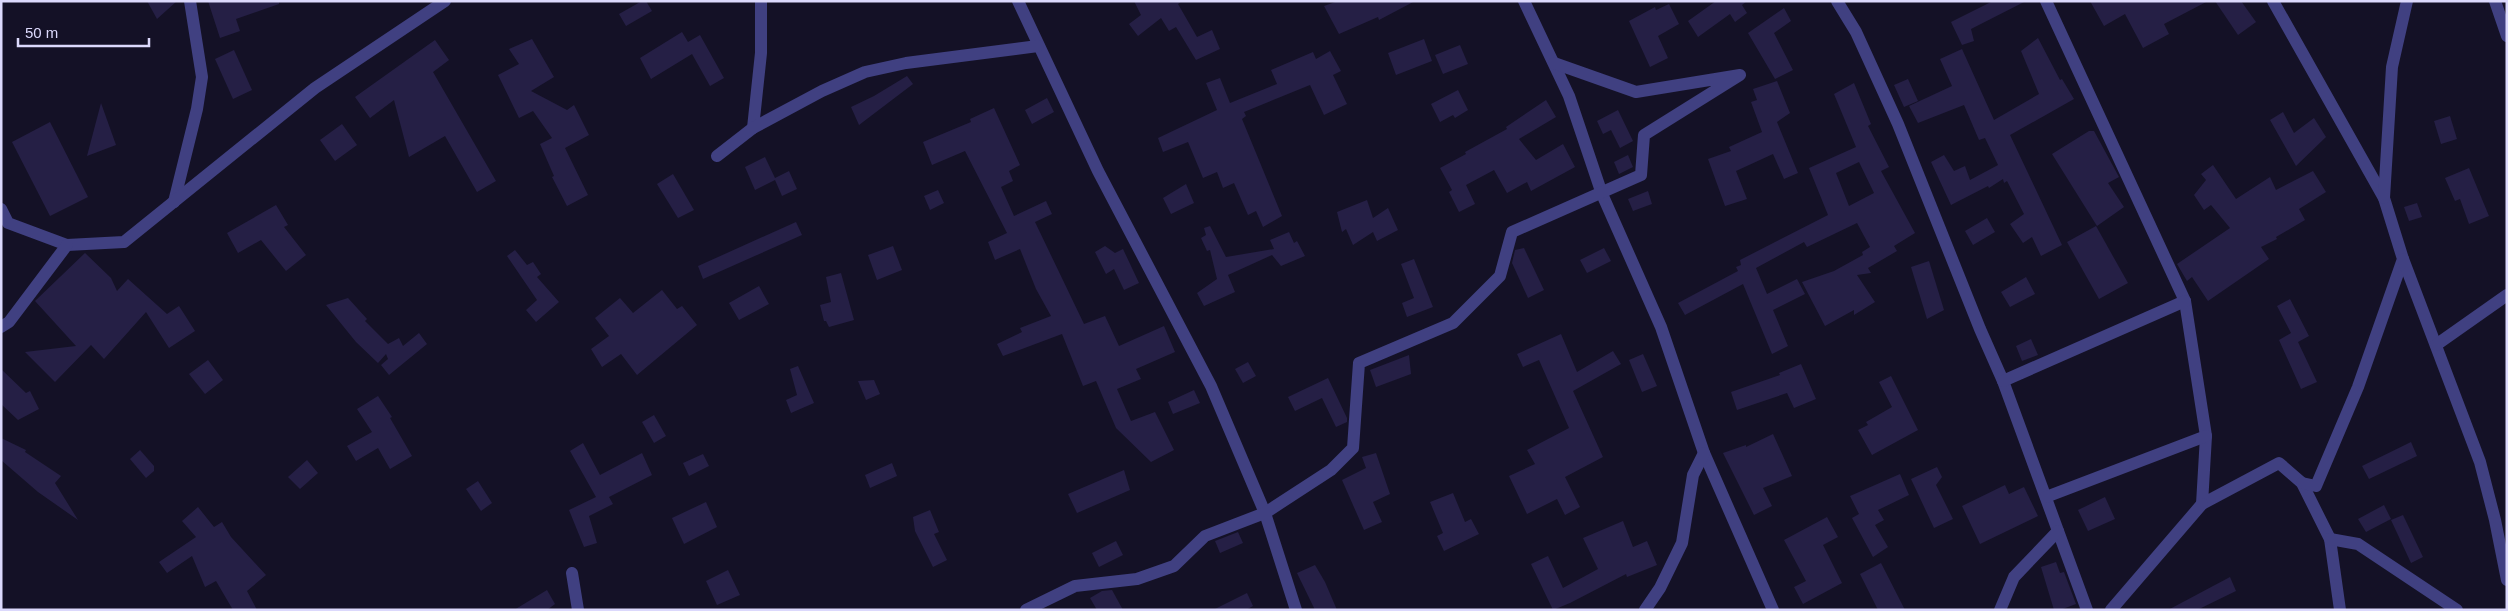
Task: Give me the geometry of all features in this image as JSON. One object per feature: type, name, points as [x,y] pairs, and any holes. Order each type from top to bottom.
[{"type":"street","points":[[174,202],[197,109],[202,77],[190,1]]},
{"type":"street","points":[[1,209],[8,223],[67,245],[124,242],[315,88],[445,1]]},
{"type":"street","points":[[753,128],[762,53],[761,1]]},
{"type":"street","points":[[1018,1],[1098,171],[1211,386],[1265,513],[1296,610]]},
{"type":"street","points":[[1524,1],[1570,96],[1602,194],[1661,327],[1704,453],[1773,610]]},
{"type":"street","points":[[1837,1],[1856,32],[1898,124],[2003,382],[2087,610]]},
{"type":"street","points":[[2046,1],[2186,301],[2206,436],[2202,504]]},
{"type":"street","points":[[2273,1],[2384,198],[2403,259],[2480,462],[2495,520],[2507,580]]},
{"type":"street","points":[[2384,198],[2392,67],[2407,1]]},
{"type":"street","points":[[2495,1],[2507,36]]},
{"type":"street","points":[[717,156],[753,128],[822,91],[865,72],[906,63],[1038,46]]},
{"type":"street","points":[[1026,610],[1075,586],[1137,579],[1174,566],[1205,536],[1265,513],[1332,470],[1353,448],[1359,363],[1453,323],[1500,276],[1512,232],[1602,194],[1641,175],[1644,136],[1740,75],[1636,92],[1554,63]]},
{"type":"street","points":[[1,327],[9,322],[67,245]]},
{"type":"street","points":[[2302,483],[2316,486],[2358,387],[2403,259]]},
{"type":"street","points":[[2436,346],[2507,294]]},
{"type":"street","points":[[2003,382],[2186,301]]},
{"type":"street","points":[[2046,497],[2206,436]]},
{"type":"street","points":[[1645,610],[1660,588],[1682,543],[1693,475],[1704,453]]},
{"type":"street","points":[[2111,610],[2202,504],[2279,463],[2302,483],[2330,538],[2340,610]]},
{"type":"street","points":[[2000,610],[2014,576],[2058,531]]},
{"type":"street","points":[[2330,538],[2358,544],[2457,610]]},
{"type":"street","points":[[572,573],[578,610]]},
{"type":"building","points":[[147,1],[177,1],[157,19]]},
{"type":"building","points":[[208,1],[279,1],[279,4],[236,19],[240,31],[220,38]]},
{"type":"building","points":[[642,1],[646,1],[652,11],[626,26],[619,14]]},
{"type":"building","points":[[1134,1],[1182,1],[1178,4],[1197,37],[1212,30],[1220,49],[1196,60],[1176,27],[1169,31],[1161,18],[1138,36],[1129,24],[1141,15]]},
{"type":"building","points":[[1338,1],[1415,1],[1379,20],[1378,17],[1339,34],[1324,6]]},
{"type":"building","points":[[1716,1],[1747,1],[1742,5],[1747,13],[1735,22],[1730,14],[1698,37],[1688,21]]},
{"type":"building","points":[[1993,1],[2026,1],[1971,29],[1974,41],[1962,45],[1951,22]]},
{"type":"building","points":[[2090,1],[2208,1],[2164,24],[2169,34],[2143,48],[2125,14],[2104,26]]},
{"type":"building","points":[[2215,1],[2241,1],[2256,22],[2238,35]]},
{"type":"building","points":[[1669,4],[1679,24],[1658,36],[1668,58],[1650,67],[1629,21],[1655,7],[1656,10]]},
{"type":"building","points":[[1784,8],[1791,21],[1774,33],[1793,70],[1775,79],[1748,33]]},
{"type":"building","points":[[682,32],[688,42],[700,35],[724,78],[710,86],[692,54],[651,79],[640,58]]},
{"type":"building","points":[[2038,38],[2060,80],[2062,79],[2074,99],[2010,135],[2062,245],[2041,256],[2032,237],[2023,243],[2010,224],[2024,214],[2007,181],[2004,183],[2003,179],[1989,188],[1988,186],[1951,205],[1931,162],[1944,155],[1954,171],[1965,166],[1970,180],[1998,165],[1985,138],[1979,140],[1964,105],[1918,123],[1909,106],[1952,86],[1940,59],[1962,49],[1994,120],[2039,94],[2021,51]]},
{"type":"building","points":[[532,39],[554,77],[531,91],[567,110],[574,105],[589,135],[565,148],[588,195],[567,206],[552,177],[554,176],[540,144],[552,138],[533,111],[519,118],[498,75],[519,64],[509,49]]},
{"type":"building","points":[[1424,39],[1432,61],[1396,75],[1388,53]]},
{"type":"building","points":[[435,40],[449,60],[433,72],[496,181],[477,192],[445,136],[409,157],[394,100],[370,118],[355,97]]},
{"type":"building","points":[[1460,45],[1468,64],[1443,74],[1435,55]]},
{"type":"building","points":[[234,50],[252,90],[233,99],[215,59]]},
{"type":"building","points":[[1330,51],[1341,71],[1333,75],[1347,104],[1324,115],[1310,85],[1244,112],[1246,116],[1242,119],[1282,216],[1263,227],[1256,211],[1248,215],[1234,183],[1223,188],[1217,172],[1203,178],[1188,142],[1163,152],[1158,138],[1217,110],[1206,83],[1220,78],[1230,103],[1277,84],[1271,70],[1313,52],[1316,59]]},
{"type":"building","points":[[907,76],[913,84],[859,125],[851,107],[874,96]]},
{"type":"building","points":[[1908,79],[1918,101],[1904,107],[1894,85]]},
{"type":"building","points":[[1777,81],[1790,113],[1777,122],[1798,173],[1784,179],[1773,154],[1736,171],[1747,199],[1725,206],[1708,159],[1731,151],[1729,147],[1762,132],[1751,102],[1757,100],[1753,89]]},
{"type":"building","points":[[1854,83],[1871,124],[1868,126],[1889,167],[1881,171],[1915,233],[1894,246],[1897,251],[1868,268],[1871,273],[1857,275],[1875,302],[1854,315],[1854,310],[1825,326],[1802,282],[1834,271],[1863,255],[1862,252],[1870,247],[1857,223],[1807,247],[1804,242],[1756,268],[1767,294],[1797,279],[1805,294],[1773,310],[1788,346],[1772,354],[1743,284],[1685,315],[1678,303],[1738,271],[1736,267],[1741,265],[1740,260],[1828,215],[1809,168],[1856,147],[1834,94]],"holes":[[[1859,162],[1874,193],[1849,206],[1836,173]]]},
{"type":"building","points":[[1458,90],[1468,110],[1455,118],[1453,115],[1440,122],[1431,104]]},
{"type":"building","points":[[1047,98],[1054,112],[1032,124],[1025,110]]},
{"type":"building","points":[[1546,100],[1556,117],[1519,139],[1536,160],[1563,144],[1575,167],[1531,191],[1527,182],[1507,193],[1494,170],[1466,185],[1475,204],[1459,212],[1449,192],[1452,190],[1440,168],[1507,129],[1506,127]]},
{"type":"building","points":[[101,103],[116,145],[87,156]]},
{"type":"building","points":[[994,108],[1020,165],[1009,171],[1013,181],[1001,187],[1014,216],[1046,201],[1052,214],[1035,222],[1084,324],[1105,316],[1119,346],[1164,326],[1175,352],[1136,369],[1141,379],[1117,389],[1131,421],[1155,412],[1174,450],[1151,462],[1116,428],[1096,381],[1083,386],[1062,334],[1003,356],[997,344],[1022,332],[1020,328],[1051,316],[1036,289],[1020,249],[995,260],[988,242],[1007,233],[965,151],[932,165],[923,142],[971,122],[970,119]]},
{"type":"building","points":[[1618,110],[1633,141],[1620,148],[1611,130],[1603,134],[1597,121]]},
{"type":"building","points":[[2283,112],[2294,133],[2314,118],[2326,137],[2296,166],[2270,120]]},
{"type":"building","points":[[2450,116],[2457,139],[2441,144],[2434,121]]},
{"type":"building","points":[[50,122],[88,197],[50,216],[12,142]]},
{"type":"building","points":[[342,124],[357,145],[335,161],[320,140]]},
{"type":"building","points":[[2089,131],[2094,131],[2119,177],[2108,183],[2124,207],[2097,226],[2052,154]]},
{"type":"building","points":[[1628,155],[1633,167],[1619,174],[1614,162]]},
{"type":"building","points":[[765,157],[775,178],[789,171],[797,189],[782,196],[775,180],[755,190],[745,167]]},
{"type":"building","points":[[2213,165],[2236,199],[2270,177],[2276,190],[2313,171],[2326,192],[2299,209],[2305,220],[2276,237],[2277,239],[2261,247],[2269,259],[2208,301],[2192,277],[2187,281],[2177,264],[2230,228],[2211,205],[2204,210],[2194,195],[2206,180],[2201,174]]},
{"type":"building","points":[[2469,168],[2489,216],[2469,224],[2460,199],[2455,201],[2445,178]]},
{"type":"building","points":[[673,174],[694,210],[678,218],[657,184]]},
{"type":"building","points":[[1186,184],[1194,203],[1171,214],[1163,198]]},
{"type":"building","points":[[938,190],[944,203],[930,210],[924,196]]},
{"type":"building","points":[[1648,191],[1652,204],[1633,211],[1628,199]]},
{"type":"building","points":[[1367,200],[1373,218],[1388,208],[1398,230],[1377,241],[1373,232],[1353,245],[1346,229],[1342,232],[1337,212]]},
{"type":"building","points":[[2417,203],[2422,217],[2409,221],[2404,207]]},
{"type":"building","points":[[276,205],[288,225],[284,227],[306,255],[286,271],[261,240],[238,253],[227,233]]},
{"type":"building","points":[[1987,218],[1995,232],[1973,245],[1965,231]]},
{"type":"building","points":[[796,222],[802,235],[703,279],[698,266]]},
{"type":"building","points":[[1210,226],[1226,257],[1274,249],[1270,240],[1289,232],[1294,243],[1297,241],[1305,256],[1281,266],[1272,255],[1228,275],[1235,292],[1204,306],[1197,293],[1217,279],[1210,250],[1207,251],[1201,238],[1206,235],[1204,228]]},
{"type":"building","points":[[2096,226],[2128,283],[2099,299],[2067,242]]},
{"type":"building","points":[[893,246],[902,270],[877,280],[868,255]]},
{"type":"building","points":[[1105,246],[1115,253],[1123,249],[1139,283],[1124,290],[1114,269],[1106,274],[1095,252]]},
{"type":"building","points":[[1524,248],[1544,290],[1528,298],[1512,263],[1515,250]]},
{"type":"building","points":[[1604,248],[1611,261],[1587,273],[1580,260]]},
{"type":"building","points":[[515,250],[527,265],[533,262],[541,274],[537,277],[559,302],[536,322],[526,310],[537,300],[507,256]]},
{"type":"building","points":[[85,253],[111,278],[117,291],[128,279],[167,314],[179,306],[195,331],[169,348],[146,312],[104,359],[91,345],[55,382],[25,352],[76,346],[35,301]]},
{"type":"building","points":[[1414,259],[1433,307],[1407,317],[1402,303],[1414,298],[1401,264]]},
{"type":"building","points":[[1929,261],[1944,310],[1927,319],[1911,267]]},
{"type":"building","points":[[841,273],[854,320],[829,327],[826,321],[824,321],[820,305],[831,302],[826,277]]},
{"type":"building","points":[[2026,277],[2035,294],[2010,307],[2001,292]]},
{"type":"building","points":[[759,286],[769,304],[739,320],[729,303]]},
{"type":"building","points":[[662,290],[677,309],[682,306],[697,325],[637,375],[621,354],[602,367],[591,349],[609,336],[595,318],[620,298],[633,313]]},
{"type":"building","points":[[348,298],[367,319],[365,321],[388,344],[399,338],[403,346],[419,333],[427,344],[389,375],[381,365],[388,359],[386,354],[378,363],[356,342],[326,305]]},
{"type":"building","points":[[2290,299],[2309,336],[2298,342],[2317,382],[2301,389],[2279,340],[2291,333],[2277,306]]},
{"type":"building","points":[[1561,334],[1577,372],[1613,351],[1621,364],[1573,391],[1603,457],[1565,477],[1580,507],[1565,515],[1557,499],[1527,514],[1509,476],[1535,464],[1527,450],[1569,428],[1539,360],[1523,367],[1517,354]]},
{"type":"building","points":[[2031,339],[2038,355],[2022,361],[2016,346]]},
{"type":"building","points":[[1643,354],[1657,386],[1642,392],[1629,360]]},
{"type":"building","points":[[1409,355],[1411,374],[1376,387],[1370,370]]},
{"type":"building","points":[[208,360],[223,380],[205,394],[189,374]]},
{"type":"building","points":[[1248,362],[1256,376],[1243,383],[1235,369]]},
{"type":"building","points":[[1801,364],[1816,399],[1794,408],[1787,393],[1737,410],[1731,392],[1780,375],[1779,373]]},
{"type":"building","points":[[798,366],[814,403],[791,413],[786,400],[797,395],[790,369]]},
{"type":"building","points":[[1,369],[26,393],[30,391],[39,409],[18,420],[1,404]]},
{"type":"building","points":[[1891,376],[1918,430],[1872,455],[1858,430],[1868,425],[1866,422],[1892,407],[1879,382]]},
{"type":"building","points":[[1328,378],[1347,418],[1347,422],[1336,427],[1322,398],[1295,411],[1288,397]]},
{"type":"building","points":[[874,380],[880,394],[866,400],[858,381]]},
{"type":"building","points":[[1194,390],[1200,403],[1173,414],[1168,402]]},
{"type":"building","points":[[378,396],[392,417],[390,418],[412,456],[390,469],[378,448],[356,461],[347,446],[372,432],[357,409]]},
{"type":"building","points":[[654,415],[666,436],[654,443],[642,422]]},
{"type":"building","points":[[1773,434],[1792,476],[1763,488],[1772,506],[1754,515],[1723,453],[1746,445],[1746,447]]},
{"type":"building","points":[[1,438],[26,450],[25,452],[61,476],[55,483],[78,520],[38,492],[1,460]]},
{"type":"building","points":[[2411,442],[2417,456],[2369,479],[2362,466]]},
{"type":"building","points":[[583,443],[600,475],[642,453],[652,475],[609,497],[613,504],[589,516],[597,543],[584,547],[569,510],[596,497],[570,451]]},
{"type":"building","points":[[140,450],[154,466],[154,471],[146,478],[130,459]]},
{"type":"building","points":[[1376,453],[1390,494],[1373,502],[1382,522],[1364,530],[1342,480],[1366,468],[1362,457]]},
{"type":"building","points":[[703,454],[709,466],[689,476],[683,463]]},
{"type":"building","points":[[307,460],[318,473],[300,489],[288,477]]},
{"type":"building","points":[[892,463],[897,476],[870,488],[865,475]]},
{"type":"building","points":[[1937,467],[1942,477],[1936,485],[1953,519],[1934,528],[1911,479]]},
{"type":"building","points":[[1124,470],[1130,490],[1077,513],[1068,494]]},
{"type":"building","points":[[1900,474],[1909,495],[1878,510],[1884,520],[1875,525],[1888,547],[1873,557],[1852,518],[1859,514],[1850,496]]},
{"type":"building","points":[[478,481],[492,503],[481,511],[466,489]]},
{"type":"building","points":[[2005,485],[2009,494],[2024,487],[2038,516],[1980,544],[1962,506]]},
{"type":"building","points":[[1453,493],[1465,522],[1471,519],[1479,534],[1444,551],[1437,536],[1443,533],[1430,502]]},
{"type":"building","points":[[2105,497],[2115,519],[2088,531],[2078,510]]},
{"type":"building","points":[[706,502],[717,527],[684,544],[672,518]]},
{"type":"building","points":[[2384,505],[2391,519],[2366,532],[2358,519]]},
{"type":"building","points":[[198,507],[214,527],[222,522],[231,537],[266,575],[247,591],[257,610],[233,610],[216,581],[205,587],[192,556],[167,573],[159,562],[196,537],[182,521]]},
{"type":"building","points":[[930,510],[939,532],[934,534],[947,560],[933,567],[915,531],[913,517]]},
{"type":"building","points":[[2403,515],[2423,557],[2411,563],[2391,520]]},
{"type":"building","points":[[1827,517],[1838,537],[1823,545],[1842,583],[1803,604],[1794,587],[1806,581],[1784,540]]},
{"type":"building","points":[[1623,521],[1633,547],[1647,541],[1657,565],[1627,577],[1626,574],[1553,610],[1531,564],[1548,556],[1563,588],[1598,569],[1583,538]]},
{"type":"building","points":[[1238,532],[1243,543],[1220,553],[1215,541]]},
{"type":"building","points":[[1116,541],[1123,555],[1099,567],[1092,553]]},
{"type":"building","points":[[2056,562],[2060,573],[2064,572],[2076,604],[2060,610],[2054,610],[2041,567]]},
{"type":"building","points":[[1881,563],[1905,610],[1878,610],[1860,574]]},
{"type":"building","points":[[1315,565],[1325,582],[1337,610],[1315,610],[1297,573]]},
{"type":"building","points":[[728,570],[740,595],[717,605],[706,581]]},
{"type":"building","points":[[2230,577],[2236,591],[2197,610],[2168,610]]},
{"type":"building","points":[[547,590],[555,604],[547,610],[514,610]]},
{"type":"building","points":[[1112,590],[1123,610],[1097,610],[1090,598],[1102,591]]},
{"type":"building","points":[[1247,593],[1253,606],[1246,610],[1213,610]]}]
